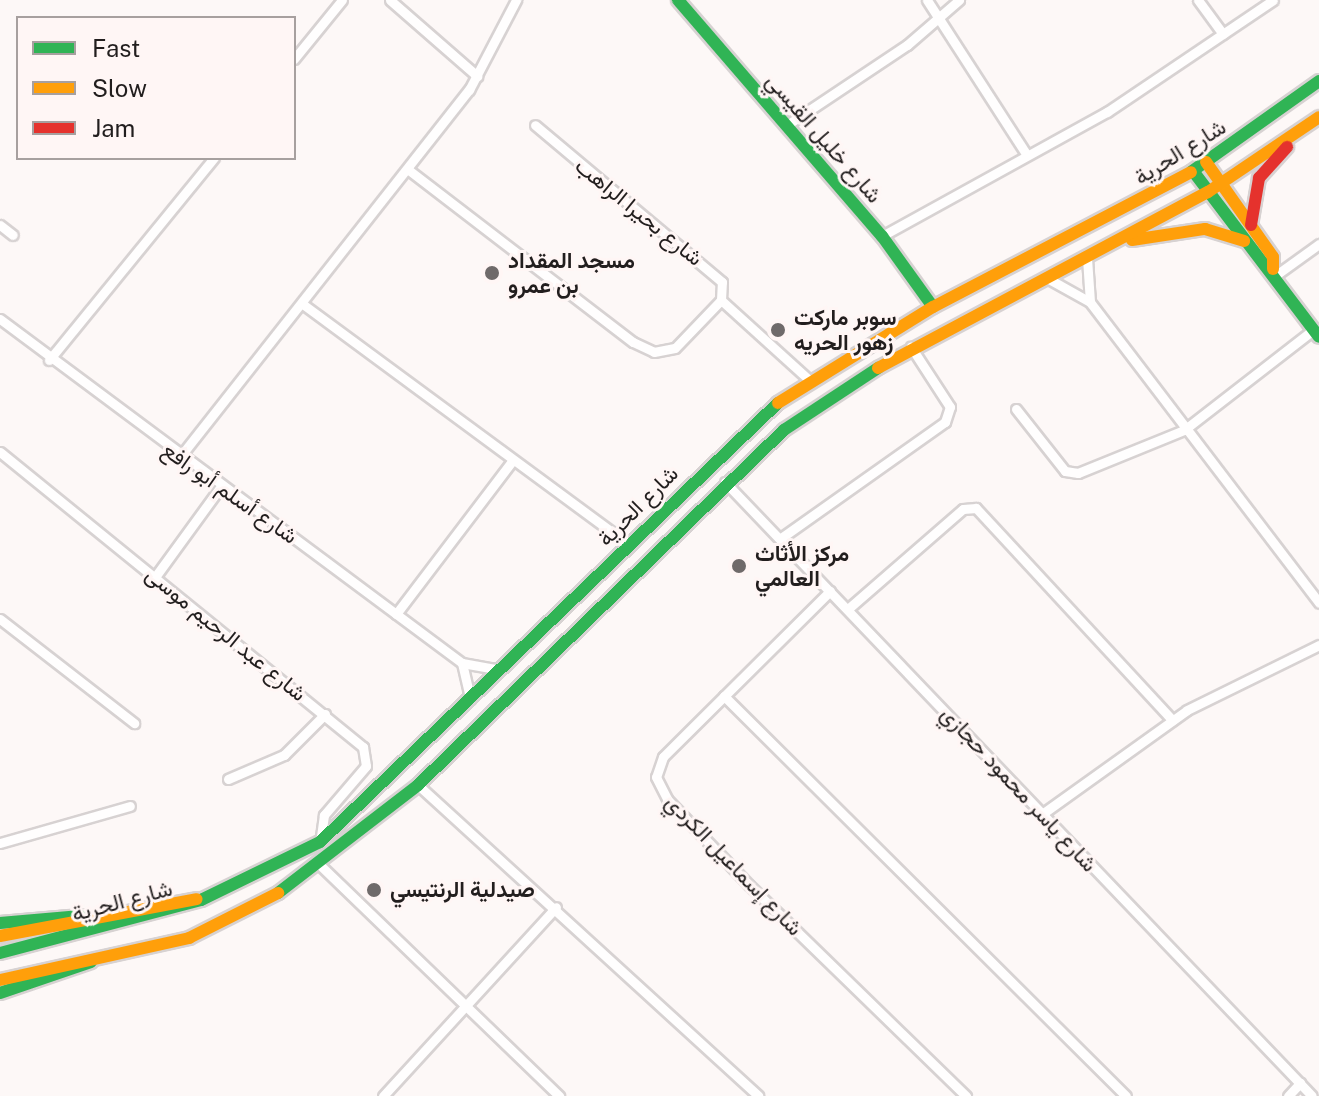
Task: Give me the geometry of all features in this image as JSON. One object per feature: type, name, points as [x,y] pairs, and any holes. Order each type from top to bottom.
[{"type":"main road","name":"شارع خليل القيسي","points":[[679,0],[882,236],[933,307]]},
{"type":"main road","name":"شارع الحرية","points":[[0,953],[201,900],[320,842],[470,702],[740,433],[808,379],[933,307],[1193,171],[1319,81]]},
{"type":"main road","name":"شارع الحرية","points":[[0,980],[101,953],[210,930],[322,867],[418,785],[725,482],[821,402],[911,347],[1115,244],[1208,192],[1319,117]]},
{"type":"main road","points":[[1251,225],[1259,178],[1301,131]]},
{"type":"main road","points":[[1206,162],[1273,257],[1274,272]]},
{"type":"main road","points":[[1193,171],[1244,241],[1274,272],[1316,334]]},
{"type":"main road","points":[[1115,244],[1205,229],[1244,241]]},
{"type":"main road","points":[[0,936],[167,899],[201,900]]},
{"type":"main road","points":[[0,923],[84,917]]},
{"type":"main road","points":[[0,993],[69,975],[101,953]]},
{"type":"street","points":[[296,57],[342,0]]},
{"type":"street","points":[[390,0],[477,76]]},
{"type":"street","points":[[179,458],[410,171],[477,76],[516,0]]},
{"type":"street","points":[[927,0],[1027,155]]},
{"type":"street","points":[[787,125],[959,0]]},
{"type":"street","points":[[1198,0],[1223,34]]},
{"type":"street","points":[[882,236],[1027,155],[1273,0]]},
{"type":"street","name":"شارع بحيرا الراهب","points":[[535,125],[717,276],[721,300]]},
{"type":"street","points":[[49,360],[212,160]]},
{"type":"street","points":[[410,171],[654,352],[675,348],[721,300],[808,379]]},
{"type":"street","points":[[0,225],[13,235]]},
{"type":"street","points":[[1274,272],[1319,244]]},
{"type":"street","points":[[1087,258],[1090,302]]},
{"type":"street","points":[[1047,278],[1090,302],[1184,430],[1319,603]]},
{"type":"street","points":[[304,305],[628,544]]},
{"type":"street","name":"شارع أسلم أبو رافع","points":[[0,319],[219,489],[462,663],[503,669]]},
{"type":"street","points":[[1016,409],[1071,474],[1184,430],[1316,334]]},
{"type":"street","points":[[781,538],[945,422],[950,407],[911,347]]},
{"type":"street","name":"شارع عبد الرحيم موسى","points":[[0,452],[325,714],[368,759],[324,815],[320,842]]},
{"type":"street","points":[[396,614],[513,460]]},
{"type":"street","name":"شارع ياسر محمود حجازي","points":[[725,482],[849,608],[1312,1096]]},
{"type":"street","points":[[155,577],[219,489]]},
{"type":"street","points":[[849,608],[963,509],[976,508],[1172,720]]},
{"type":"street","name":"شارع إسماعيل الكردي","points":[[830,591],[663,757],[656,777],[662,791],[966,1096]]},
{"type":"street","points":[[0,619],[134,723]]},
{"type":"street","points":[[1042,814],[1172,720],[1267,665],[1319,645]]},
{"type":"street","points":[[462,663],[470,702]]},
{"type":"street","points":[[724,696],[1126,1096]]},
{"type":"street","points":[[228,779],[284,755],[325,714]]},
{"type":"street","points":[[418,785],[556,907],[758,1096]]},
{"type":"street","points":[[0,843],[130,806]]},
{"type":"street","points":[[322,867],[463,1009],[559,1096]]},
{"type":"street","points":[[383,1096],[556,907]]},
{"type":"street","points":[[1288,1096],[1300,1083]]},
{"type":"traffic: fast","points":[[678,0],[882,236],[933,307]]},
{"type":"traffic: fast","points":[[1191,172],[1319,81]]},
{"type":"traffic: fast","points":[[1193,171],[1319,337]]},
{"type":"traffic: fast","points":[[278,893],[418,785],[784,430],[878,368]]},
{"type":"traffic: fast","points":[[0,953],[201,900],[320,842],[778,403]]},
{"type":"traffic: fast","points":[[0,923],[81,916]]},
{"type":"traffic: fast","points":[[0,993],[91,962]]},
{"type":"traffic: slow","points":[[878,368],[1208,192],[1319,117]]},
{"type":"traffic: slow","points":[[1206,162],[1273,257],[1273,269]]},
{"type":"traffic: slow","points":[[778,403],[933,307],[1191,172]]},
{"type":"traffic: slow","points":[[1132,240],[1205,229],[1244,241]]},
{"type":"traffic: slow","points":[[0,980],[189,938],[278,893]]},
{"type":"traffic: slow","points":[[0,936],[197,899]]},
{"type":"traffic: jam","points":[[1251,225],[1259,178],[1287,147]]},
{"type":"place","name":"مسجد المقداد بن عمرو","points":[[492,273]]},
{"type":"place","name":"سوبر ماركت زهور الحريه","points":[[778,330]]},
{"type":"place","name":"مركز الأثاث العالمي","points":[[739,566]]},
{"type":"place","name":"صيدلية الرنتيسي","points":[[374,890]]}]
